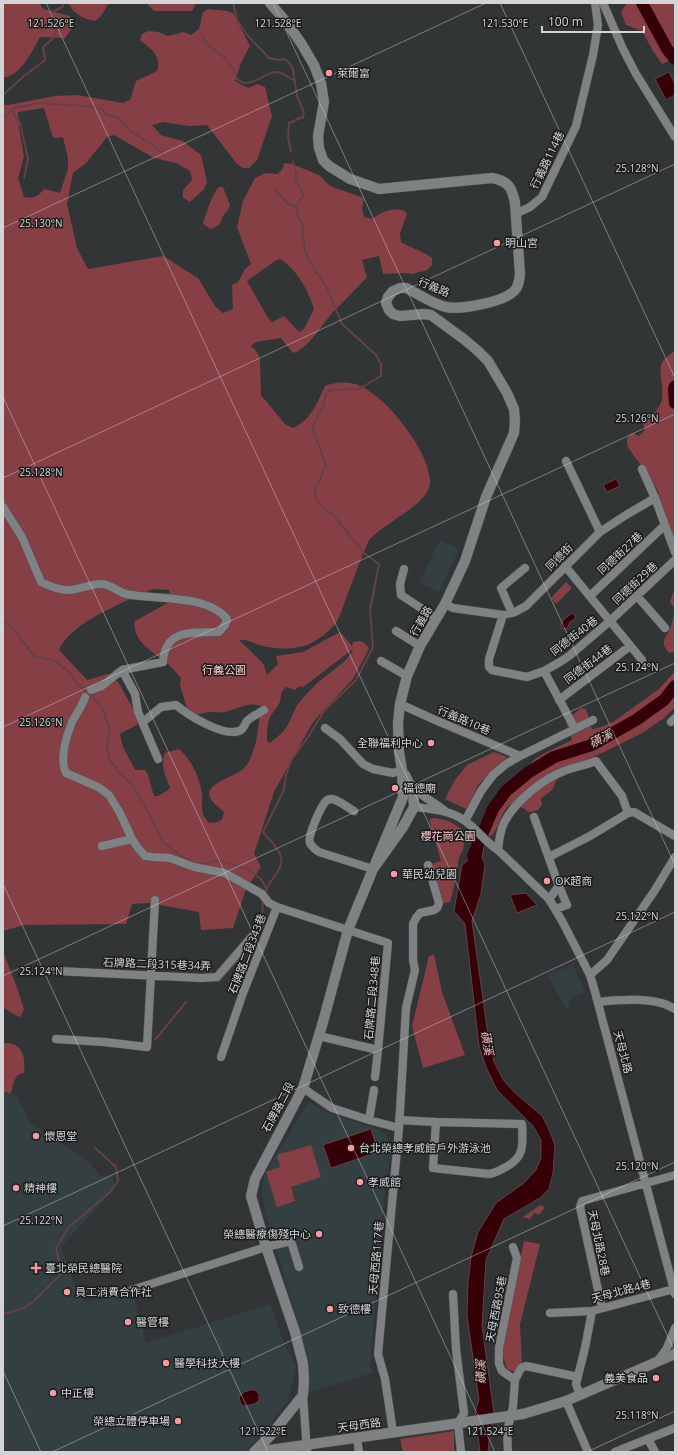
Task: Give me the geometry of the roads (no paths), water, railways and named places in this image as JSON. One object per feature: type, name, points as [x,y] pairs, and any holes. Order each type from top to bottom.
[{"type":"street","name":"行義路","points":[[270,3],[301,43],[314,65],[321,83],[324,102],[320,119],[318,142],[323,160],[329,166],[350,179],[379,189],[492,178],[502,180],[508,184],[513,191],[520,274],[519,283],[516,290],[510,294],[486,303],[445,307],[406,288],[400,288],[393,291],[388,297],[386,303],[389,310],[393,314],[400,316],[423,314],[431,315],[465,340],[488,361],[500,380],[514,409],[515,421],[514,433],[486,497],[465,560],[445,604],[420,646],[407,676],[400,704],[398,723],[399,752],[402,770]]},
{"type":"street","name":"行義路114巷","points":[[516,213],[530,207],[542,197],[576,126],[593,55],[598,25],[595,3]]},
{"type":"street","points":[[603,3],[636,74],[675,137]]},
{"type":"street","points":[[566,461],[600,532]]},
{"type":"street","points":[[642,469],[655,498],[675,552]]},
{"type":"street","name":"同德街","points":[[445,604],[453,608],[503,615],[512,613],[526,606],[600,532],[655,498]]},
{"type":"street","points":[[3,507],[22,537],[42,582],[48,586],[67,590],[102,584],[125,594],[175,599],[215,608],[227,619],[225,625],[219,632],[191,633],[174,637],[167,645],[163,662],[122,670],[102,686],[92,690]]},
{"type":"street","name":"同德街27巷","points":[[590,596],[665,525]]},
{"type":"street","name":"同德街29巷","points":[[610,621],[675,560]]},
{"type":"street","points":[[565,566],[642,660]]},
{"type":"street","points":[[512,613],[501,588],[525,568]]},
{"type":"street","points":[[404,569],[400,584],[401,595],[436,618]]},
{"type":"street","points":[[637,596],[665,628]]},
{"type":"street","name":"同德街40巷","points":[[503,615],[489,659],[489,667],[492,670],[527,677],[544,671],[569,656],[610,621]]},
{"type":"street","points":[[396,631],[420,646]]},
{"type":"street","name":"同德街44巷","points":[[559,700],[630,646]]},
{"type":"street","points":[[381,661],[407,676]]},
{"type":"street","points":[[122,670],[135,694],[137,707],[158,758]]},
{"type":"street","points":[[544,671],[574,729]]},
{"type":"street","points":[[85,697],[81,708],[73,721],[62,756],[62,766],[66,773],[98,787],[109,795],[120,812],[132,839],[145,856],[170,858],[194,867],[225,873],[262,894],[269,903],[277,907]]},
{"type":"street","name":"行義路10巷","points":[[400,704],[520,756]]},
{"type":"street","points":[[143,722],[161,707],[176,705],[202,723],[231,733],[241,731],[247,720],[264,710]]},
{"type":"street","points":[[402,770],[416,790],[426,799],[465,821],[481,791],[493,775],[506,764],[593,720]]},
{"type":"street","points":[[325,728],[340,739],[363,764],[373,769],[393,773],[402,770]]},
{"type":"street","points":[[495,848],[500,832],[512,811],[536,786],[563,771],[596,762],[622,796],[628,813]]},
{"type":"street","points":[[402,770],[412,792],[414,807],[446,811]]},
{"type":"street","points":[[354,812],[334,799],[326,801],[309,838],[310,844],[319,852],[373,869],[403,798],[402,770]]},
{"type":"street","name":"石牌路二段","points":[[303,1395],[303,1364],[295,1332],[266,1247],[251,1196],[254,1179],[303,1088],[348,930],[373,869],[403,827],[414,807]]},
{"type":"street","points":[[549,857],[590,836],[628,813],[634,812],[675,836]]},
{"type":"street","points":[[534,817],[567,905],[555,909]]},
{"type":"street","name":"天母北路","points":[[465,821],[549,899],[590,975],[647,1182],[671,1259],[674,1291]]},
{"type":"street","points":[[102,846],[132,839]]},
{"type":"street","points":[[590,975],[607,960],[655,890],[675,857]]},
{"type":"street","name":"天母西路117巷","points":[[394,1432],[378,1354],[399,1124],[406,1008],[415,970],[413,960],[413,924],[420,914],[434,910],[437,908],[439,903],[428,866]]},
{"type":"street","points":[[549,899],[559,886]]},
{"type":"street","points":[[56,1038],[148,1046],[155,900]]},
{"type":"street","name":"石牌路二段343巷","points":[[221,1057],[243,993],[277,907],[348,930]]},
{"type":"street","name":"石牌路二段315巷34弄","points":[[57,971],[200,978],[217,977],[255,933],[257,928]]},
{"type":"street","name":"石牌路二段348巷","points":[[348,930],[388,944],[378,1050]]},
{"type":"street","points":[[598,1002],[610,1000],[653,1001],[675,1009]]},
{"type":"street","points":[[319,1036],[378,1050],[375,1077]]},
{"type":"street","points":[[303,1088],[332,1108],[369,1120],[399,1124],[436,1122],[522,1124],[523,1146],[520,1154],[513,1164],[495,1173],[489,1174],[433,1168],[436,1122]]},
{"type":"street","points":[[369,1120],[374,1090]]},
{"type":"street","points":[[647,1182],[675,1174]]},
{"type":"street","name":"天母北路28巷","points":[[602,1308],[580,1207],[582,1201],[647,1182]]},
{"type":"street","points":[[132,1290],[266,1247],[291,1241],[299,1267]]},
{"type":"street","name":"天母西路95巷","points":[[513,1247],[517,1258],[499,1348],[499,1364],[502,1371],[515,1380]]},
{"type":"street","name":"天母北路4巷","points":[[550,1313],[592,1311],[674,1291]]},
{"type":"street","points":[[453,1294],[456,1349],[464,1412],[461,1422],[461,1452]]},
{"type":"street","points":[[580,1395],[576,1384],[592,1311]]},
{"type":"street","points":[[657,1362],[667,1348],[675,1328]]},
{"type":"street","points":[[508,1416],[541,1409],[566,1401],[675,1354]]},
{"type":"street","points":[[508,1452],[508,1416],[515,1380],[521,1368],[526,1366],[578,1377]]},
{"type":"street","points":[[303,1395],[306,1448]]},
{"type":"street","points":[[255,1452],[272,1434],[303,1395]]},
{"type":"street","points":[[566,1401],[588,1452]]},
{"type":"street","name":"天母西路","points":[[255,1452],[306,1448],[394,1432],[508,1416]]},
{"type":"street","points":[[615,1452],[675,1428]]},
{"type":"street","points":[[357,1438],[359,1452]]},
{"type":"street","points":[[648,1439],[655,1452]]},
{"type":"water","points":[[669,72],[675,84],[675,95],[666,100],[655,79]]},
{"type":"water","points":[[616,479],[620,486],[607,492],[603,485]]},
{"type":"water","points":[[572,613],[575,616],[575,619],[570,622],[567,629],[562,628],[561,625],[564,619]]},
{"type":"water","name":"磺溪","points":[[474,837],[484,847],[482,857],[485,865],[481,894],[472,921],[487,1028],[494,1062],[504,1081],[515,1093],[542,1116],[555,1145],[553,1173],[549,1189],[540,1198],[504,1219],[486,1260],[482,1326],[494,1413],[490,1431],[488,1452],[480,1452],[475,1412],[479,1400],[467,1316],[468,1283],[471,1257],[478,1232],[496,1203],[524,1183],[536,1170],[541,1158],[541,1140],[533,1126],[497,1090],[486,1067],[479,1046],[465,924],[454,911],[462,865],[467,861]]},
{"type":"water","points":[[526,893],[537,905],[517,913],[510,895]]},
{"type":"water","name":"台北榮總孝威館戶外游泳池","points":[[371,1129],[378,1152],[331,1168],[323,1145]]},
{"type":"water","points":[[255,1390],[259,1394],[259,1401],[254,1404],[244,1406],[241,1404],[239,1397],[244,1392]]},
{"type":"waterway","points":[[3,95],[45,60],[43,47],[52,39],[56,32],[51,13],[62,7],[64,3]]},
{"type":"waterway","points":[[233,3],[237,20],[248,36],[269,58],[277,60],[284,59],[289,62],[293,69],[297,96],[304,112],[303,117],[289,123],[288,138],[291,152]]},
{"type":"waterway","name":"磺溪","points":[[642,3],[667,49],[675,59]]},
{"type":"waterway","points":[[202,34],[207,44],[225,58],[234,70],[237,79],[242,82],[254,82],[269,73],[274,72],[282,73],[294,80]]},
{"type":"waterway","points":[[14,108],[40,103],[96,107],[103,110],[107,115],[118,117],[131,131],[163,154]]},
{"type":"waterway","points":[[3,118],[14,108],[14,116],[20,123],[28,159],[24,178]]},
{"type":"waterway","points":[[265,893],[268,885],[280,868],[281,856],[276,847],[263,832],[284,790],[286,775],[291,761],[324,711],[356,680],[373,647],[370,610],[379,564],[365,554],[335,517],[323,507],[315,497],[315,490],[326,465],[312,427],[323,406],[326,394],[330,390],[359,389],[381,376],[381,364],[376,355],[342,324],[326,286],[309,260],[305,251],[303,224],[297,215],[296,207],[303,196],[301,188],[296,181],[296,171],[293,162]]},
{"type":"waterway","points":[[275,190],[288,204],[296,207]]},
{"type":"waterway","name":"磺溪","points":[[675,386],[675,403]]},
{"type":"waterway","points":[[3,621],[15,631],[34,656],[55,661],[69,672],[76,683],[92,696],[103,710],[110,730],[107,748],[109,758],[119,773],[131,783],[163,842],[181,856],[196,864]]},
{"type":"waterway","name":"磺溪","points":[[473,856],[493,809],[506,791],[529,772],[554,757],[592,745],[636,720],[664,700],[675,686]]},
{"type":"waterway","points":[[200,865],[218,860],[249,870],[261,879],[266,888]]},
{"type":"waterway","points":[[218,982],[253,943],[262,928],[263,899]]},
{"type":"waterway","points":[[155,1040],[186,1002]]},
{"type":"waterway","points":[[3,1314],[24,1308],[33,1302],[60,1275],[61,1268],[56,1248],[68,1228],[110,1192],[118,1181],[116,1167],[95,1148]]},
{"type":"place","name":"萊爾富","points":[[329,73]]},
{"type":"place","name":"明山宮","points":[[497,243]]},
{"type":"place","name":"全聯福利中心","points":[[431,743]]},
{"type":"place","name":"福德廟","points":[[395,788]]},
{"type":"place","name":"華民幼兒園","points":[[394,874]]},
{"type":"place","name":"OK超商","points":[[547,881]]},
{"type":"place","name":"懷恩堂","points":[[36,1136]]},
{"type":"place","name":"台北榮總孝威館戶外游泳池","points":[[351,1148]]},
{"type":"place","name":"孝威館","points":[[360,1182]]},
{"type":"place","name":"精神樓","points":[[16,1188]]},
{"type":"place","name":"榮總醫療傷殘中心","points":[[319,1234]]},
{"type":"place","name":"臺北榮民總醫院","points":[[36,1268]]},
{"type":"place","name":"員工消費合作社","points":[[67,1292]]},
{"type":"place","name":"致德樓","points":[[330,1309]]},
{"type":"place","name":"醫管樓","points":[[128,1322]]},
{"type":"place","name":"醫學科技大樓","points":[[166,1363]]},
{"type":"place","name":"義美食品","points":[[656,1378]]},
{"type":"place","name":"中正樓","points":[[53,1393]]},
{"type":"place","name":"榮總立體停車場","points":[[178,1421]]},
{"type":"park label","name":"行義公園","points":[[224,670]]},
{"type":"park label","name":"櫻花崗公園","points":[[448,836]]}]
